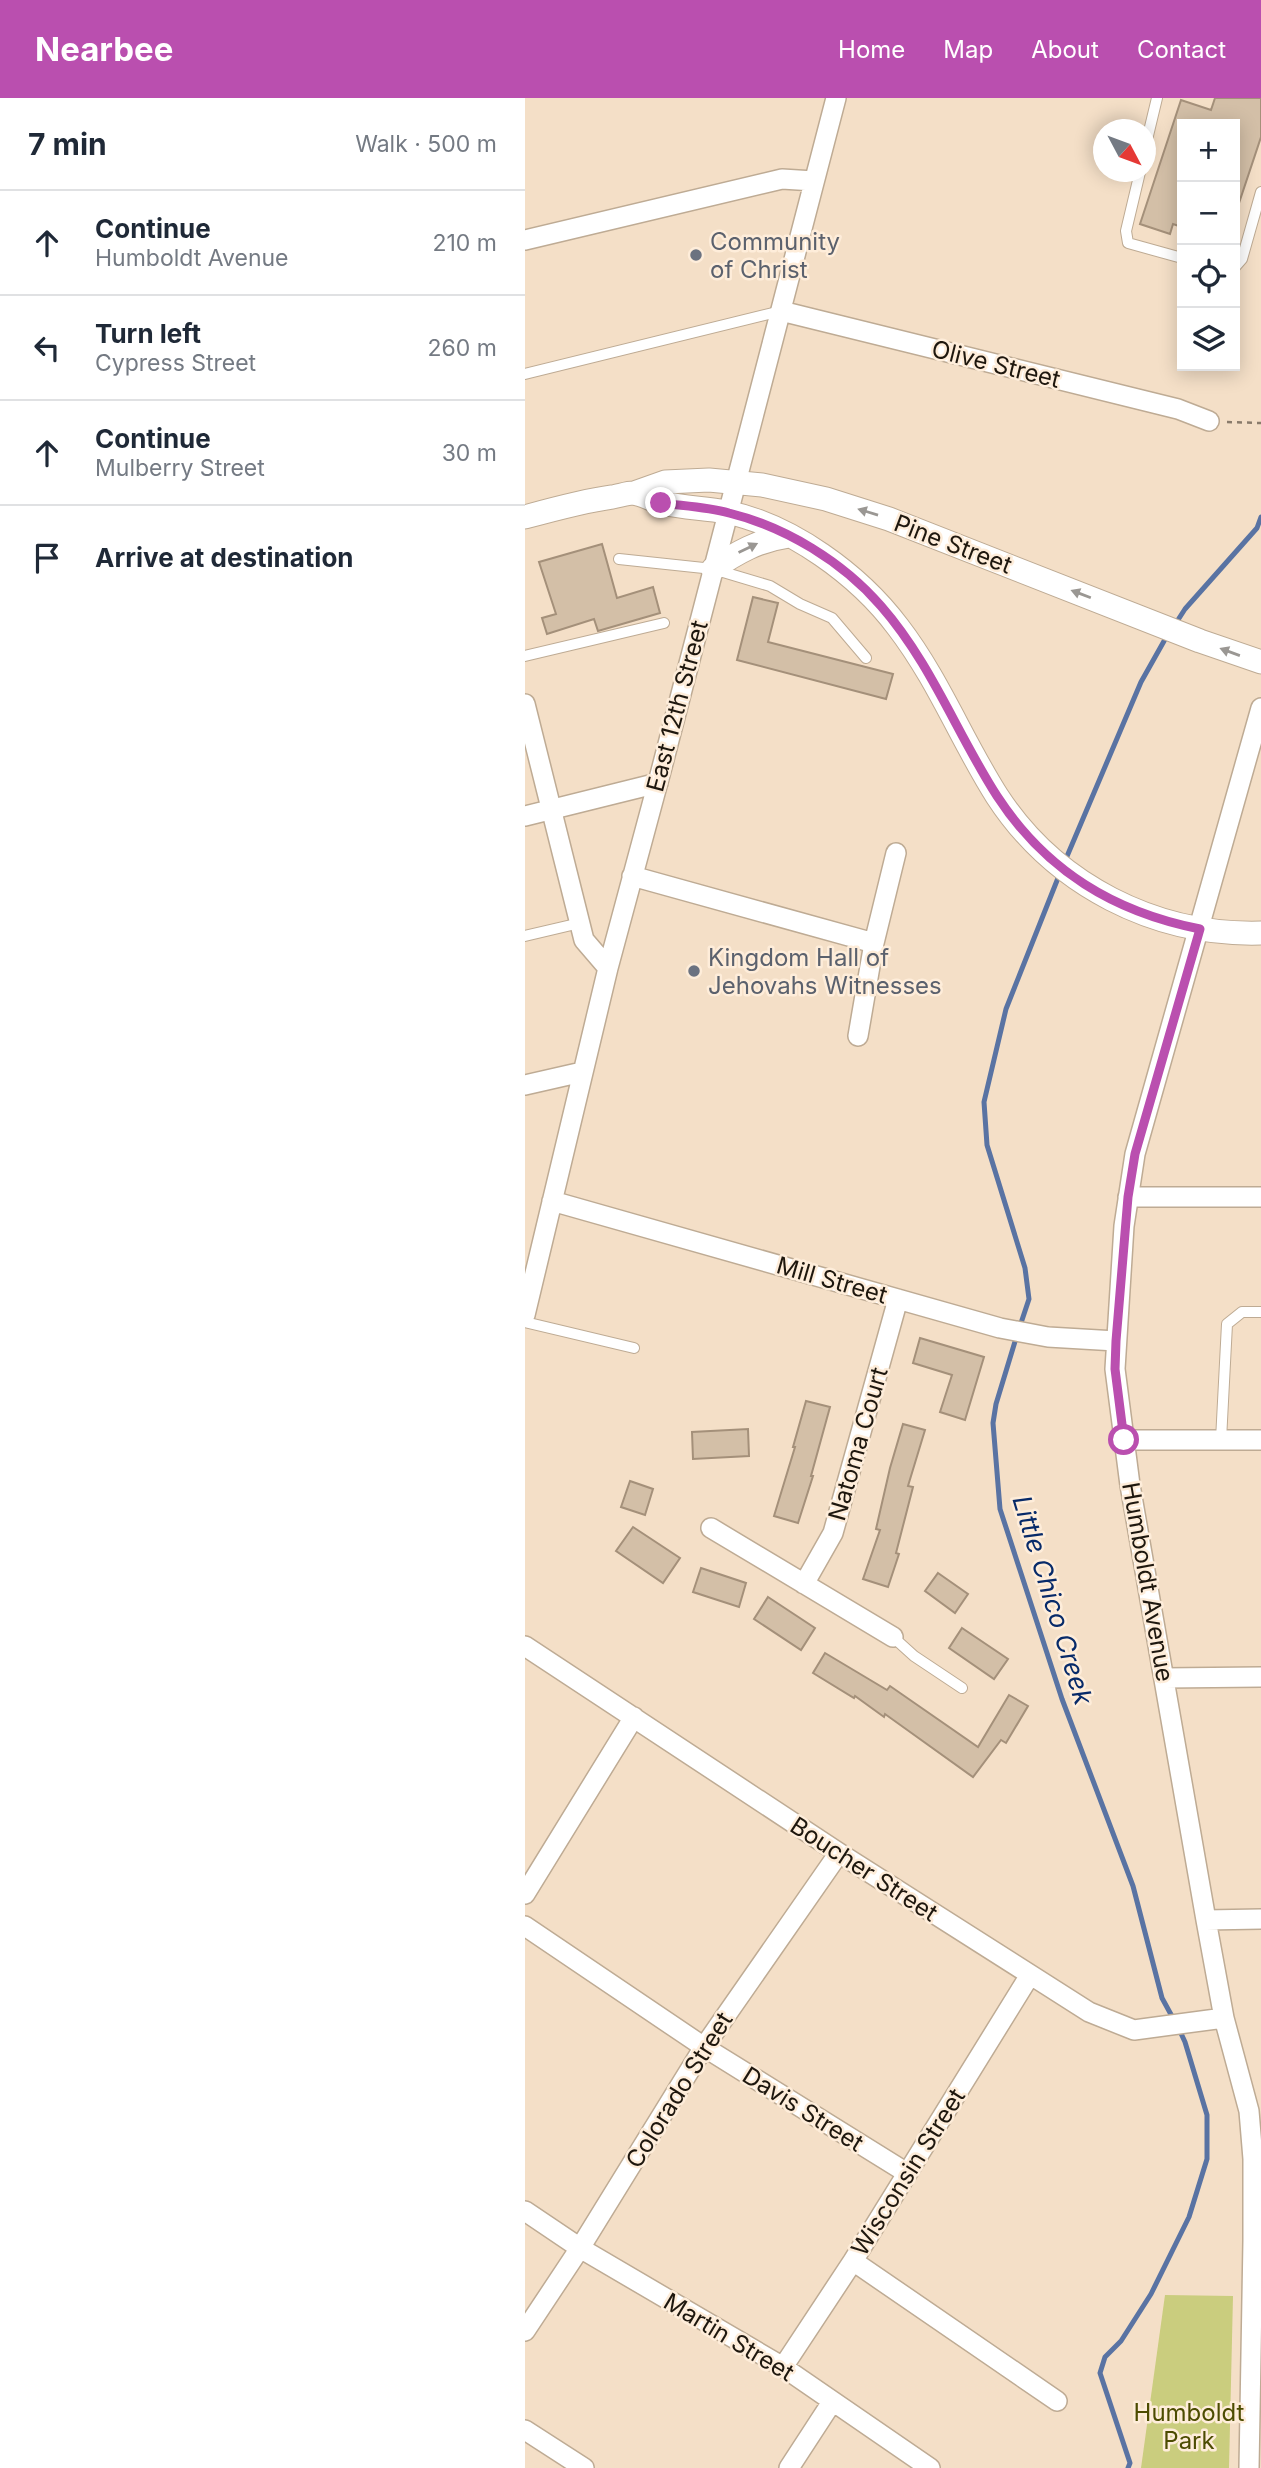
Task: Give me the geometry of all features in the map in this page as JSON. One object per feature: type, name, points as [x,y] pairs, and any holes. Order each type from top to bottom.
[{"type":"street","name":"East 12th Street","points":[[525,1315],[608,968],[836,98]]},
{"type":"street","points":[[525,240],[782,179],[814,181]]},
{"type":"street","name":"Olive Street","points":[[781,312],[1178,409],[1209,421]]},
{"type":"street","name":"Pine Street","points":[[525,517],[584,501],[634,493],[665,482],[736,482],[826,499],[889,519],[1200,641],[1261,662]]},
{"type":"street","points":[[634,493],[661,503],[728,513],[787,536],[825,558],[855,580],[893,620],[927,670],[997,796],[1016,822],[1063,869],[1122,906],[1161,921],[1236,934],[1261,933]]},
{"type":"street","points":[[713,569],[752,545],[787,536]]},
{"type":"street","points":[[525,704],[584,940],[608,968]]},
{"type":"street","name":"Humboldt Avenue","points":[[1249,2468],[1257,2159],[1249,2111],[1224,2018],[1206,1920],[1130,1485],[1115,1369],[1128,1197],[1135,1154],[1261,708]]},
{"type":"street","points":[[525,816],[657,783]]},
{"type":"street","points":[[858,1036],[873,943],[896,853]]},
{"type":"street","points":[[632,876],[873,943]]},
{"type":"street","points":[[525,1084],[582,1072]]},
{"type":"street","points":[[1128,1197],[1261,1197]]},
{"type":"street","name":"Mill Street","points":[[552,1201],[1000,1328],[1048,1338],[1116,1341]]},
{"type":"street","name":"Natoma Court","points":[[804,1584],[833,1533],[898,1299]]},
{"type":"street","points":[[1124,1440],[1261,1440]]},
{"type":"street","points":[[711,1528],[893,1637]]},
{"type":"street","name":"Boucher Street","points":[[525,1646],[839,1853],[1089,2012],[1134,2030],[1224,2018]]},
{"type":"street","points":[[1165,1678],[1261,1676]]},
{"type":"street","points":[[525,1894],[634,1717]]},
{"type":"street","name":"Colorado Street","points":[[525,2331],[580,2248],[704,2047],[839,1853]]},
{"type":"street","points":[[1206,1920],[1261,1919]]},
{"type":"street","name":"Davis Street","points":[[525,1926],[704,2047],[907,2173]]},
{"type":"street","name":"Wisconsin Street","points":[[783,2367],[853,2261],[1030,1975]]},
{"type":"street","name":"Martin Street","points":[[525,2211],[580,2248],[783,2367],[930,2468]]},
{"type":"street","points":[[853,2261],[1057,2400]]},
{"type":"street","points":[[789,2468],[832,2402]]},
{"type":"street","points":[[525,2430],[584,2468]]},
{"type":"lane","points":[[1152,119],[1157,98]]},
{"type":"lane","points":[[1138,182],[1126,231],[1128,243],[1177,257]]},
{"type":"lane","points":[[1240,261],[1261,192]]},
{"type":"lane","points":[[525,374],[781,312]]},
{"type":"lane","points":[[619,559],[713,569],[770,586],[800,604],[832,618],[866,658]]},
{"type":"lane","points":[[525,656],[664,622]]},
{"type":"lane","points":[[525,936],[580,923]]},
{"type":"lane","points":[[1221,1440],[1227,1324],[1242,1312],[1261,1312]]},
{"type":"lane","points":[[525,1322],[634,1348]]},
{"type":"lane","points":[[893,1637],[913,1656],[962,1688]]},
{"type":"path","points":[[1237,422],[1261,423]]},
{"type":"green space","name":"Humboldt Park","points":[[1165,2295],[1233,2296],[1229,2468],[1141,2468]]},
{"type":"building","points":[[1215,98],[1261,98],[1261,137],[1240,200],[1240,119],[1177,119],[1177,225],[1173,224],[1170,234],[1140,224],[1181,100],[1211,110]]},
{"type":"building","points":[[602,544],[617,598],[653,587],[660,613],[598,631],[594,619],[547,634],[542,618],[556,614],[539,562]]},
{"type":"building","points":[[753,597],[778,603],[768,642],[893,674],[886,699],[737,660]]},
{"type":"building","points":[[920,1338],[984,1357],[965,1420],[940,1412],[952,1375],[913,1363]]},
{"type":"building","points":[[806,1401],[830,1407],[798,1523],[774,1516]]},
{"type":"building","points":[[903,1424],[925,1430],[908,1486],[913,1487],[896,1553],[899,1554],[888,1587],[863,1579],[880,1530],[876,1529]]},
{"type":"building","points":[[748,1429],[749,1456],[693,1459],[692,1432]]},
{"type":"building","points":[[630,1481],[653,1489],[645,1515],[621,1507]]},
{"type":"building","points":[[633,1527],[680,1558],[663,1583],[616,1551]]},
{"type":"building","points":[[701,1568],[746,1583],[739,1607],[693,1592]]},
{"type":"building","points":[[938,1573],[968,1594],[955,1613],[925,1591]]},
{"type":"building","points":[[768,1597],[815,1628],[801,1650],[754,1619]]},
{"type":"building","points":[[962,1628],[1008,1659],[994,1679],[949,1648]]},
{"type":"building","points":[[825,1653],[887,1690],[890,1686],[978,1747],[1009,1695],[1028,1706],[1006,1743],[1001,1740],[973,1777],[885,1714],[884,1717],[855,1696],[854,1698],[813,1673]]},
{"type":"waterway","name":"Little Chico Creek","points":[[1176,623],[1185,609],[1257,528],[1261,517]]},
{"type":"waterway","name":"Little Chico Creek","points":[[1065,861],[1141,682],[1168,634]]},
{"type":"waterway","name":"Little Chico Creek","points":[[1020,1326],[1029,1299],[1025,1268],[987,1145],[984,1102],[1006,1009],[1060,873]]},
{"type":"waterway","name":"Little Chico Creek","points":[[1017,1335],[996,1404],[993,1423],[1000,1509],[1062,1699],[1133,1886],[1162,1998],[1174,2020]]},
{"type":"waterway","name":"Little Chico Creek","points":[[1128,2468],[1130,2463],[1100,2373],[1105,2357],[1121,2341],[1151,2294],[1189,2217],[1207,2159],[1207,2115],[1179,2029]]},
{"type":"place","name":"Community of Christ","points":[[696,255]]},
{"type":"place","name":"Kingdom Hall of Jehovahs Witnesses","points":[[694,971]]},
{"type":"route","points":[[661,503],[728,513],[770,527],[801,542],[855,580],[880,604],[899,628],[927,670],[997,796],[1040,848],[1063,869],[1122,906],[1161,921],[1200,929],[1135,1154],[1128,1197],[1115,1369],[1124,1440]]}]
